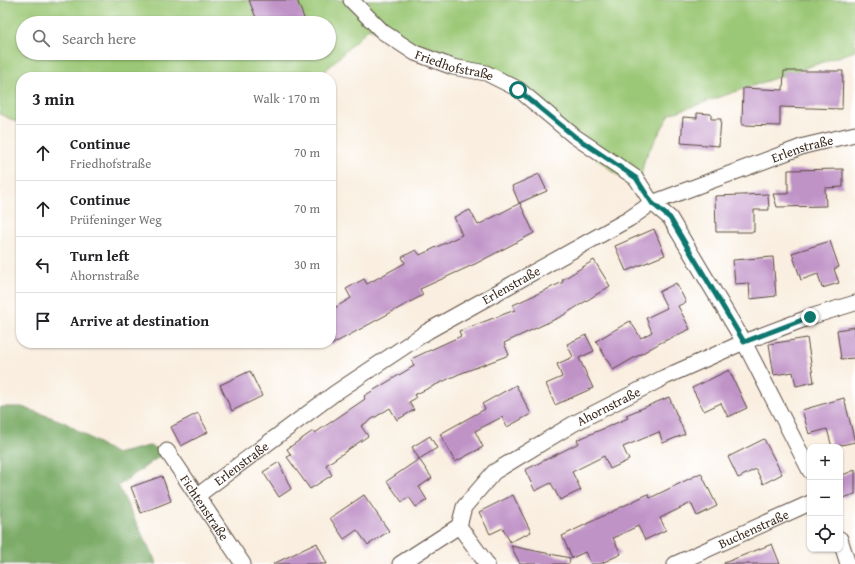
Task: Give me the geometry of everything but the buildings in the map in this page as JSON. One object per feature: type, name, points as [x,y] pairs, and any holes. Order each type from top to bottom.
[{"type":"street","name":"Friedhofstraße","points":[[351,0],[383,32],[415,53],[453,67],[486,73],[518,90],[574,136],[636,178],[652,203],[670,218],[744,342],[807,465]]},
{"type":"street","name":"Erlenstraße","points":[[197,496],[335,393],[428,331],[629,219],[652,203],[804,146],[855,134]]},
{"type":"street","name":"Ahornstraße","points":[[459,526],[464,507],[494,472],[573,424],[665,377],[744,342],[810,317],[855,303]]},
{"type":"street","name":"Fichtenstraße","points":[[167,450],[243,564]]},
{"type":"street","name":"Buchenstraße","points":[[675,564],[807,504]]},
{"type":"street","points":[[400,564],[459,526],[487,564]]},
{"type":"street","points":[[843,548],[848,564]]},
{"type":"green space","points":[[0,0],[855,0],[855,51],[670,114],[645,158],[640,179],[652,203],[505,84],[369,28],[324,72],[16,72],[16,122],[0,114]]},
{"type":"green space","points":[[0,407],[22,407],[64,422],[116,454],[149,446],[167,451],[118,486],[157,564],[0,564]]},
{"type":"route","points":[[518,90],[574,136],[636,178],[652,203],[670,218],[744,342],[810,317]]}]
